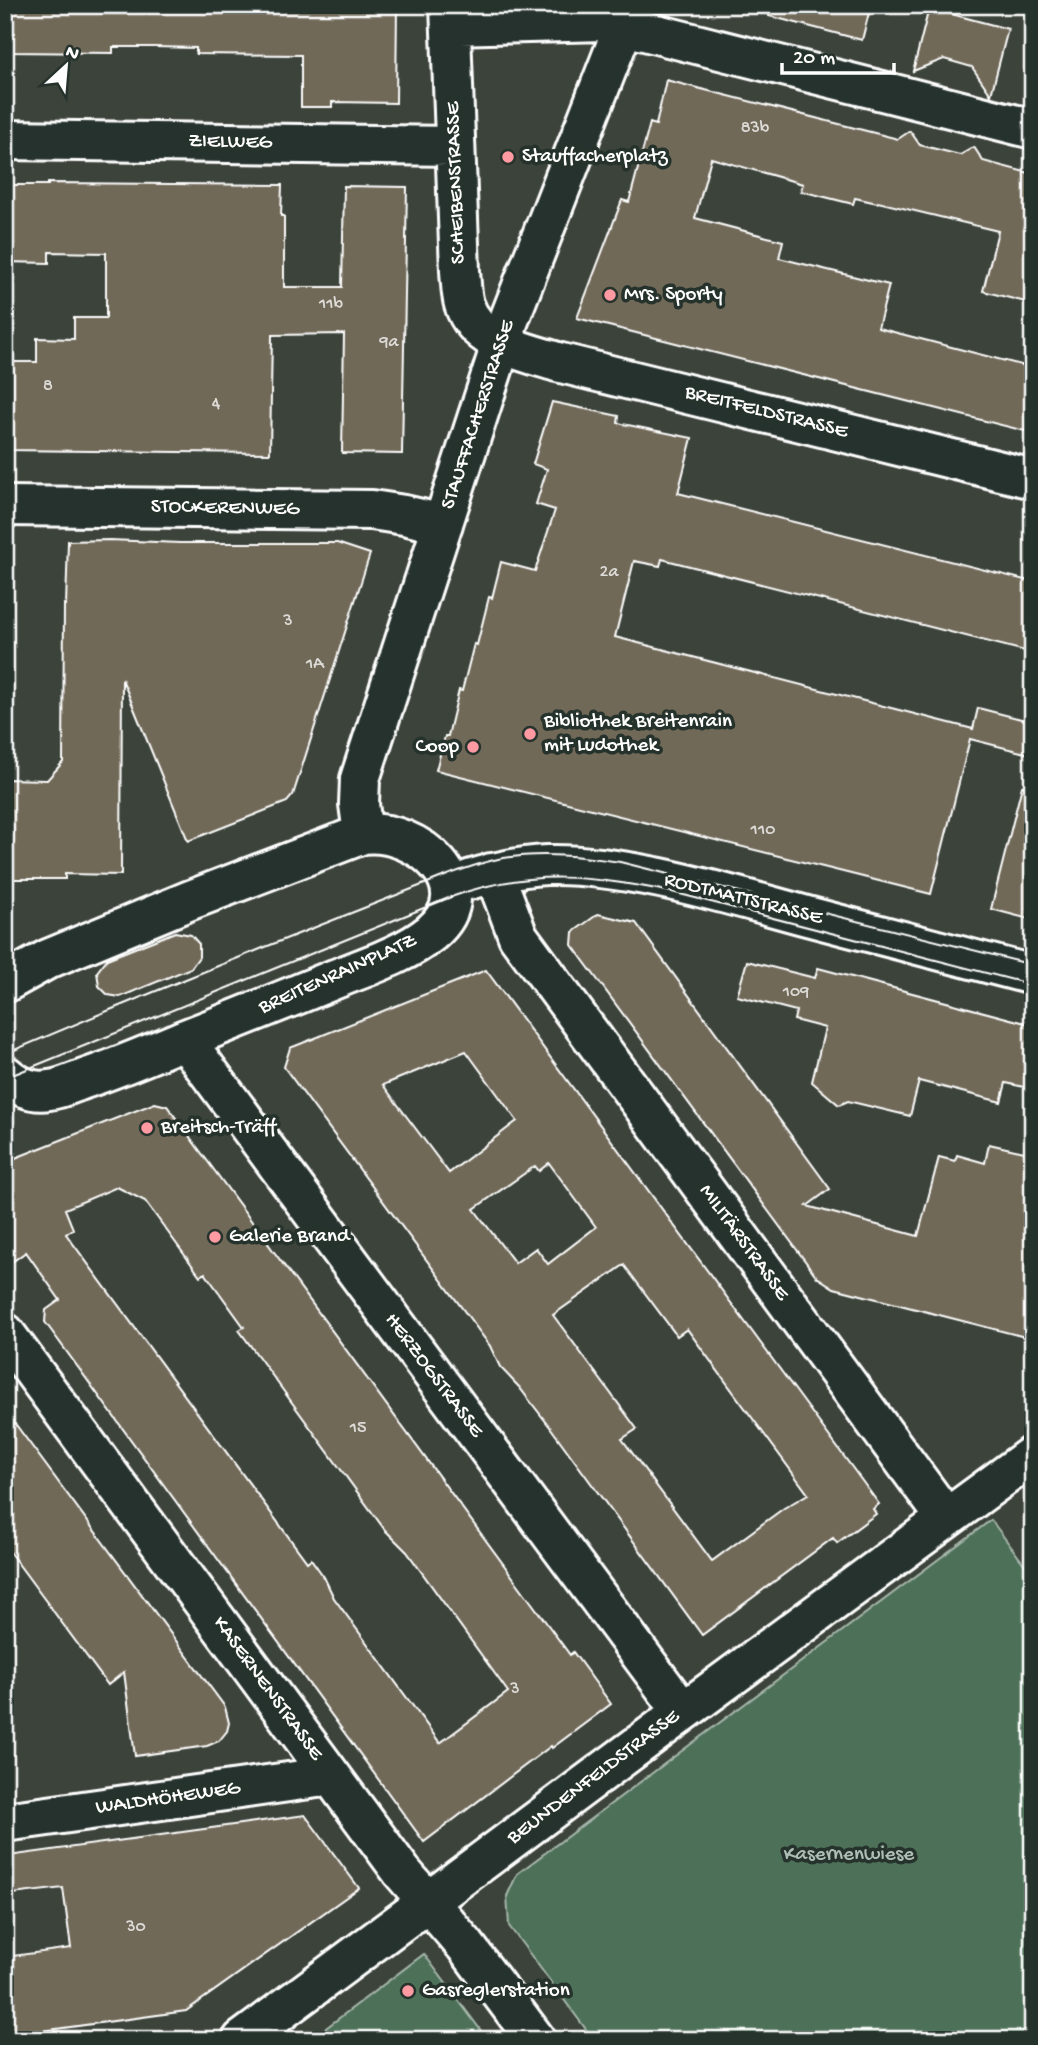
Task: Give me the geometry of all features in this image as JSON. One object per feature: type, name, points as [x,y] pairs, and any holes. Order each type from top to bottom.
[{"type":"street","points":[[450,15],[590,20],[628,15],[1033,130]]},
{"type":"street","name":"SCHEIBENSTRASSE","points":[[450,15],[460,271],[464,302],[478,329],[501,343]]},
{"type":"street","name":"STAUFFACHERSTRASSE","points":[[363,834],[359,804],[360,779],[501,343],[628,15]]},
{"type":"street","name":"ZIELWEG","points":[[5,139],[455,146]]},
{"type":"street","name":"BREITFELDSTRASSE","points":[[501,343],[557,362],[1033,479]]},
{"type":"street","name":"STOCKERENWEG","points":[[5,506],[372,510],[404,514],[443,524]]},
{"type":"street","points":[[5,983],[48,959],[188,901],[363,834],[393,834],[420,847],[443,869],[449,885]]},
{"type":"street","name":"RODTMATTSTRASSE","points":[[449,885],[491,873],[531,866],[569,865],[656,878],[1033,975]]},
{"type":"street","name":"MILITÄRSTRASSE","points":[[491,873],[498,883],[519,936],[946,1518]]},
{"type":"street","name":"BREITENRAINPLATZ","points":[[5,1075],[22,1087],[49,1090],[91,1077],[355,971],[432,933],[446,915],[451,899],[449,885]]},
{"type":"street","name":"HERZOGSTRASSE","points":[[185,1040],[683,1712]]},
{"type":"street","name":"KASERNENSTRASSE","points":[[7,1340],[402,1872],[465,1945],[536,2040]]},
{"type":"street","points":[[946,1518],[1033,1455]]},
{"type":"street","name":"BEUNDENFELDSTRASSE","points":[[242,2040],[946,1518]]},
{"type":"street","name":"WALDHÖHEWEG","points":[[5,1822],[331,1776]]},
{"type":"green space","name":"Kasernenwiese","points":[[991,1520],[1033,1576],[1033,2040],[594,2040],[509,1926],[507,1896],[517,1874]]},
{"type":"green space","points":[[424,1954],[488,2040],[310,2040]]},
{"type":"building","points":[[5,5],[397,5],[396,103],[332,102],[332,107],[301,107],[301,55],[196,54],[196,48],[154,47],[113,47],[113,53],[5,52]]},
{"type":"building","points":[[770,5],[871,5],[862,40],[769,16]]},
{"type":"building","points":[[929,8],[1008,29],[991,95],[972,67],[944,59],[913,71]]},
{"type":"building","points":[[666,80],[898,139],[910,131],[920,145],[960,155],[974,147],[983,161],[1033,174],[1033,304],[983,291],[998,231],[878,202],[855,198],[853,204],[801,191],[803,184],[711,158],[695,218],[783,241],[779,258],[889,285],[878,328],[1033,368],[1033,433],[577,318],[622,200],[629,202],[650,123],[656,125]]},
{"type":"building","points":[[5,185],[282,185],[284,287],[342,287],[344,186],[407,187],[402,454],[342,453],[344,334],[272,335],[270,453],[5,450],[5,362],[37,362],[37,338],[74,339],[74,318],[106,318],[106,253],[49,252],[49,263],[5,262]]},
{"type":"building","points":[[552,402],[619,416],[618,423],[692,438],[678,493],[1033,582],[1033,653],[662,559],[660,566],[634,561],[615,637],[973,729],[978,708],[1033,722],[1033,755],[970,739],[931,894],[436,770],[474,644],[477,645],[489,597],[492,598],[501,562],[535,571],[555,510],[536,504],[547,469],[533,464]]},
{"type":"building","points":[[68,541],[337,543],[370,554],[293,795],[287,802],[188,841],[122,679],[121,875],[65,874],[65,879],[5,879],[5,779],[47,780],[63,762],[64,604],[66,605]]},
{"type":"building","points":[[1022,786],[1033,787],[1033,920],[991,909]]},
{"type":"building","points":[[598,914],[636,923],[830,1189],[807,1206],[918,1236],[939,1157],[955,1161],[957,1155],[985,1163],[989,1144],[1033,1154],[1033,1339],[834,1288],[817,1277],[572,945],[573,932]]},
{"type":"building","points":[[175,932],[191,935],[199,944],[199,957],[191,968],[120,997],[108,995],[99,986],[97,972],[107,959]]},
{"type":"building","points":[[747,961],[815,978],[818,968],[1033,1025],[1033,1089],[1006,1083],[1001,1102],[919,1081],[910,1116],[848,1101],[839,1105],[812,1082],[825,1028],[794,1020],[796,1011],[737,996]]},
{"type":"building","points":[[486,970],[879,1504],[873,1509],[876,1514],[837,1543],[833,1538],[702,1635],[550,1427],[500,1367],[490,1346],[284,1067],[290,1048]],"holes":[[[466,1051],[517,1121],[449,1173],[383,1085]],[[549,1163],[596,1227],[548,1264],[536,1248],[515,1263],[474,1209],[535,1166],[539,1171]],[[624,1265],[677,1336],[687,1329],[808,1494],[784,1508],[712,1561],[622,1439],[637,1429],[553,1315]]]},
{"type":"building","points":[[155,1103],[167,1106],[570,1655],[573,1652],[611,1704],[424,1842],[45,1322],[46,1310],[60,1300],[26,1252],[5,1267],[5,1162]],"holes":[[[117,1187],[145,1201],[200,1276],[205,1273],[244,1327],[239,1330],[385,1530],[407,1552],[508,1692],[440,1743],[334,1598],[311,1559],[307,1562],[66,1234],[73,1229],[65,1209]]]},
{"type":"building","points":[[5,1410],[225,1707],[229,1723],[227,1731],[219,1741],[207,1746],[135,1756],[124,1672],[108,1685],[5,1546]]},
{"type":"building","points":[[305,1815],[359,1888],[186,2011],[5,2036],[5,1957],[71,1948],[63,1888],[13,1894],[8,1856]]},
{"type":"tram line","points":[[5,1054],[445,876],[489,861],[519,856],[562,856],[620,862],[1033,965]]},
{"type":"tram line","points":[[5,1078],[451,897],[480,888],[535,878],[587,879],[672,892],[1033,985]]},
{"type":"place","name":"Stauffacherplatz","points":[[508,157]]},
{"type":"place","name":"Mrs. Sporty","points":[[610,295]]},
{"type":"place","name":"Bibliothek Breitenrain mit Ludothek","points":[[530,734]]},
{"type":"place","name":"Coop","points":[[473,747]]},
{"type":"place","name":"Breitsch-Träff","points":[[147,1128]]},
{"type":"place","name":"Galerie Brand","points":[[215,1237]]},
{"type":"place","name":"Gasreglerstation","points":[[408,1991]]}]
